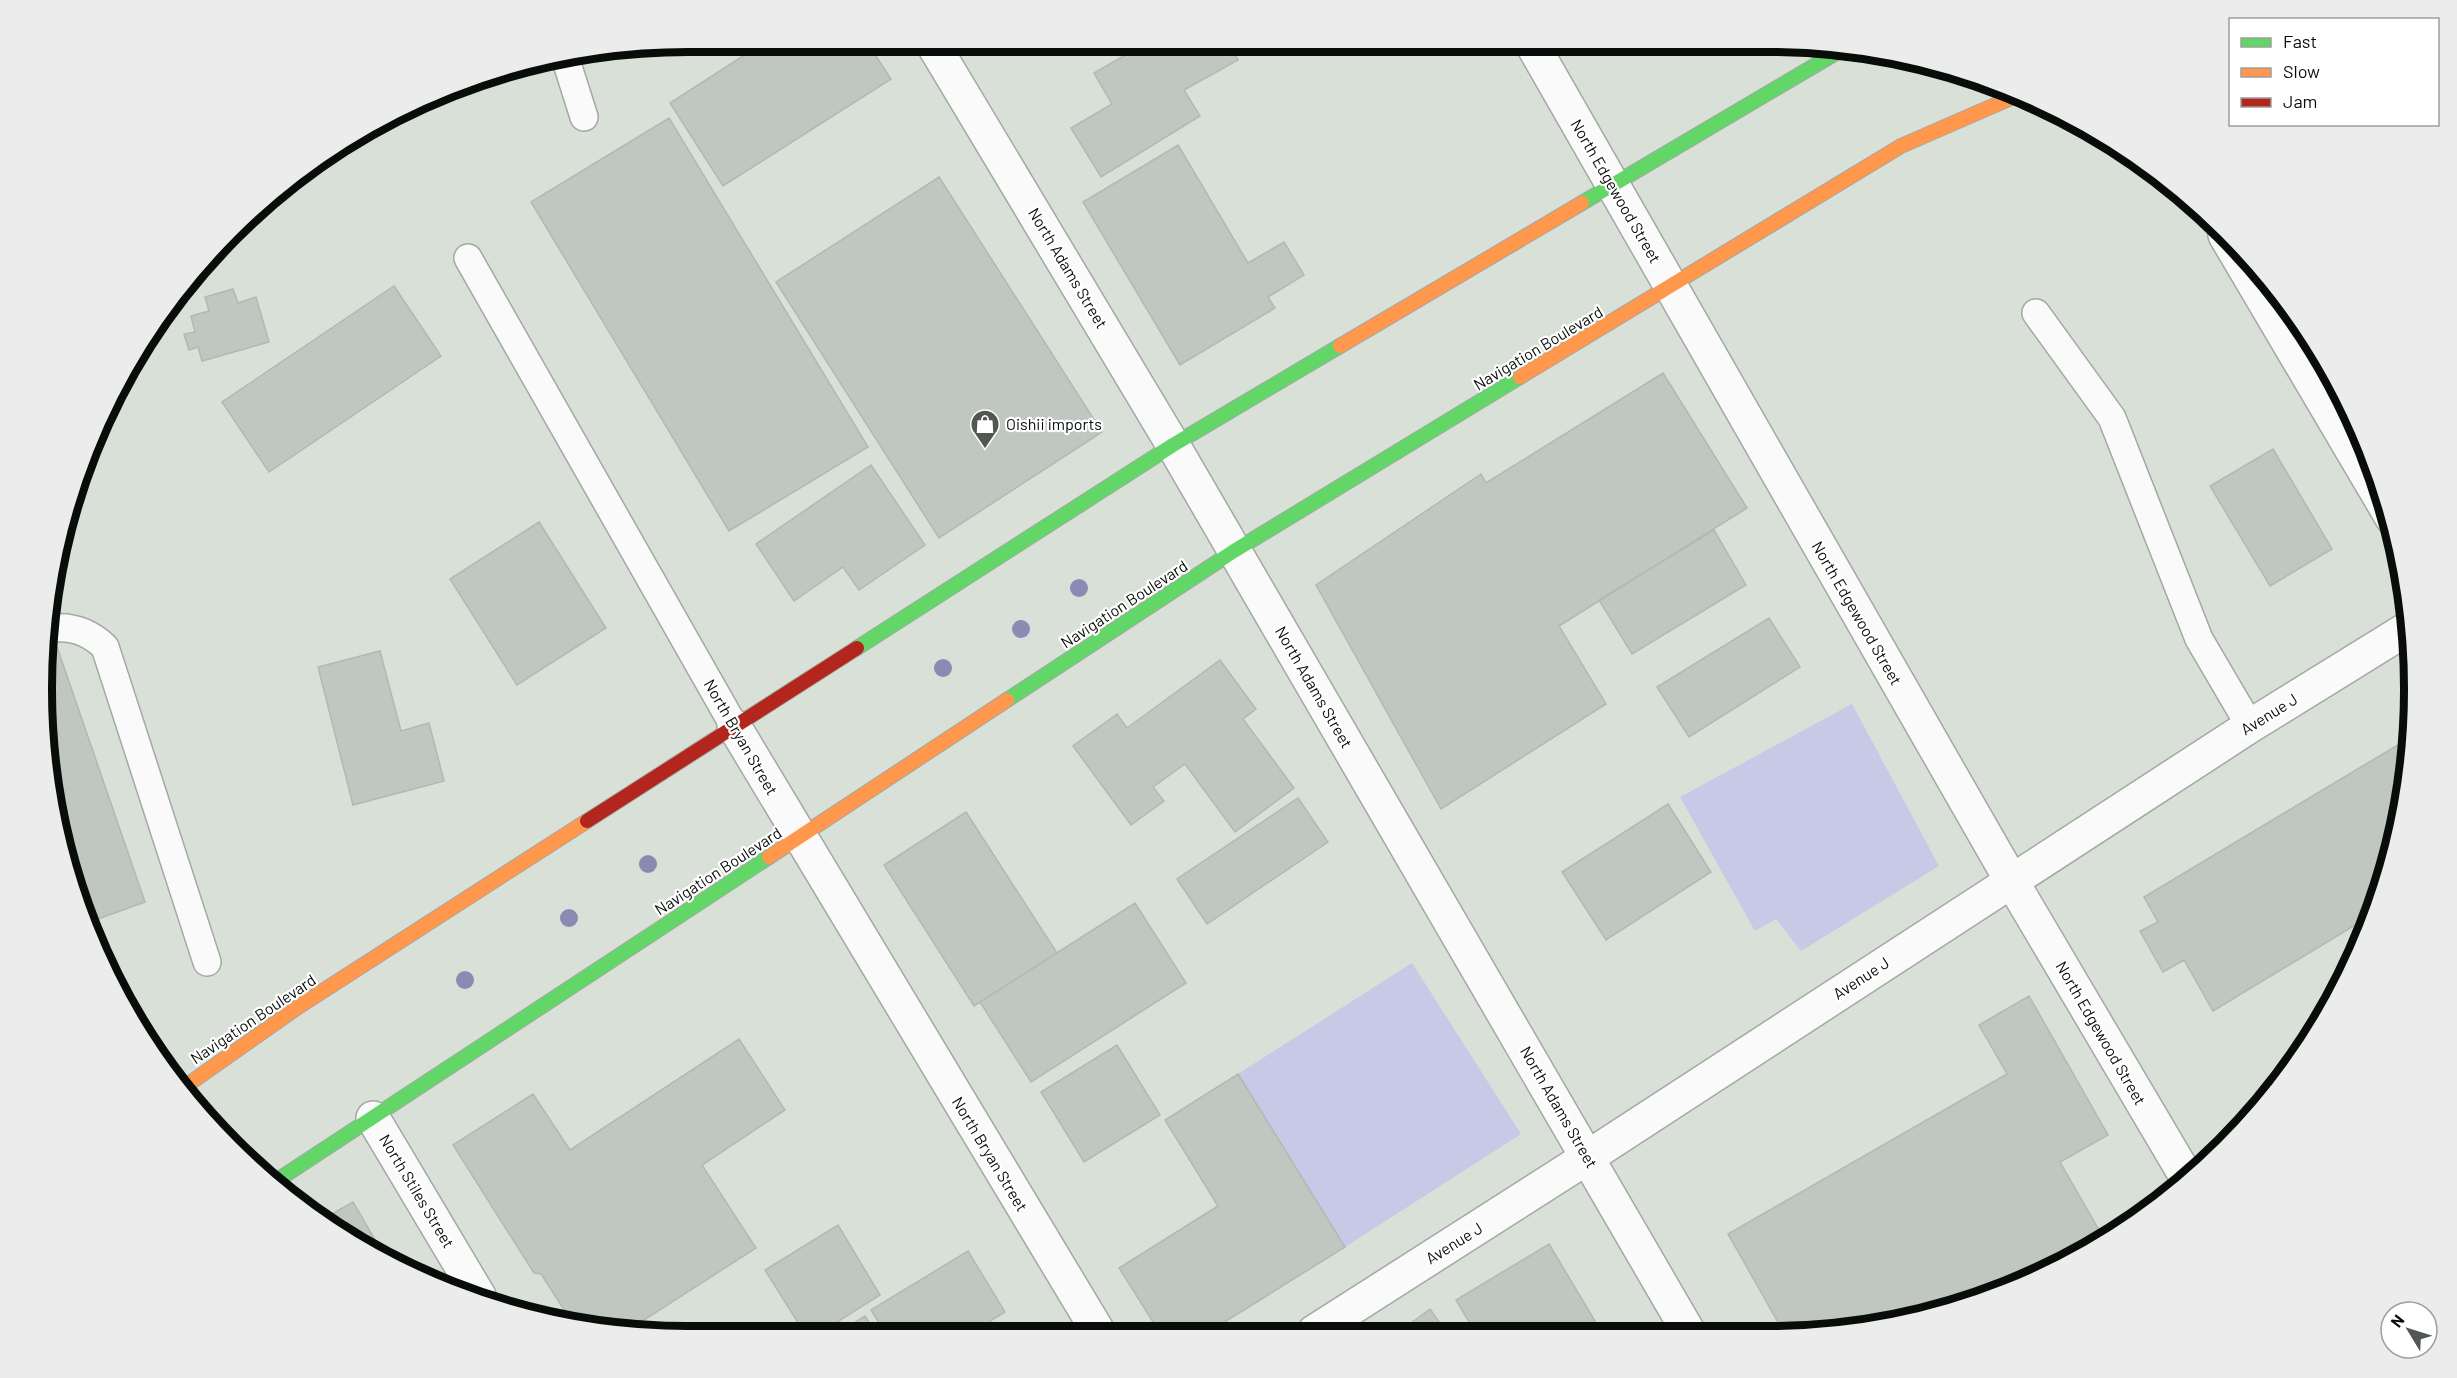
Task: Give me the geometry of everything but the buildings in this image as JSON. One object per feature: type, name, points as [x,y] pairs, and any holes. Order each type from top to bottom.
[{"type":"main road","name":"Navigation Boulevard","points":[[190,1083],[298,1007],[1173,445],[1612,183],[1831,56]]},
{"type":"main road","name":"Navigation Boulevard","points":[[281,1178],[1234,551],[1901,146],[2009,100]]},
{"type":"street","name":"North Adams Street","points":[[938,52],[1173,445],[1685,1326]]},
{"type":"street","name":"North Edgewood Street","points":[[1537,52],[2011,880],[2183,1172]]},
{"type":"street","points":[[2242,264],[2369,479]]},
{"type":"street","name":"Avenue J","points":[[1323,1326],[1588,1158],[2250,726],[2402,632]]},
{"type":"street","name":"North Bryan Street","points":[[734,726],[1095,1326]]},
{"type":"street","name":"North Stiles Street","points":[[373,1118],[474,1288]]},
{"type":"lane","points":[[567,65],[584,117]]},
{"type":"lane","name":"North Bryan Street","points":[[468,258],[734,726]]},
{"type":"lane","points":[[2036,313],[2112,417],[2199,639],[2250,726]]},
{"type":"lane","points":[[56,628],[64,627],[81,631],[94,637],[105,647],[207,962]]},
{"type":"shaded area","points":[[1852,704],[1939,866],[1801,951],[1776,919],[1755,931],[1680,797]]},
{"type":"shaded area","points":[[1412,963],[1521,1134],[1345,1247],[1238,1074]]},
{"type":"traffic: fast","points":[[1582,203],[1831,56]]},
{"type":"traffic: fast","points":[[857,648],[1173,445],[1340,346]]},
{"type":"traffic: fast","points":[[1007,700],[1234,551],[1520,377]]},
{"type":"traffic: fast","points":[[281,1178],[769,857]]},
{"type":"traffic: slow","points":[[1520,377],[1901,146],[2008,99]]},
{"type":"traffic: slow","points":[[1340,346],[1582,203]]},
{"type":"traffic: slow","points":[[769,857],[1007,700]]},
{"type":"traffic: slow","points":[[190,1083],[298,1007],[587,821]]},
{"type":"traffic: jam","points":[[587,821],[857,648]]},
{"type":"place","name":"Oishii imports","points":[[985,450]]}]
